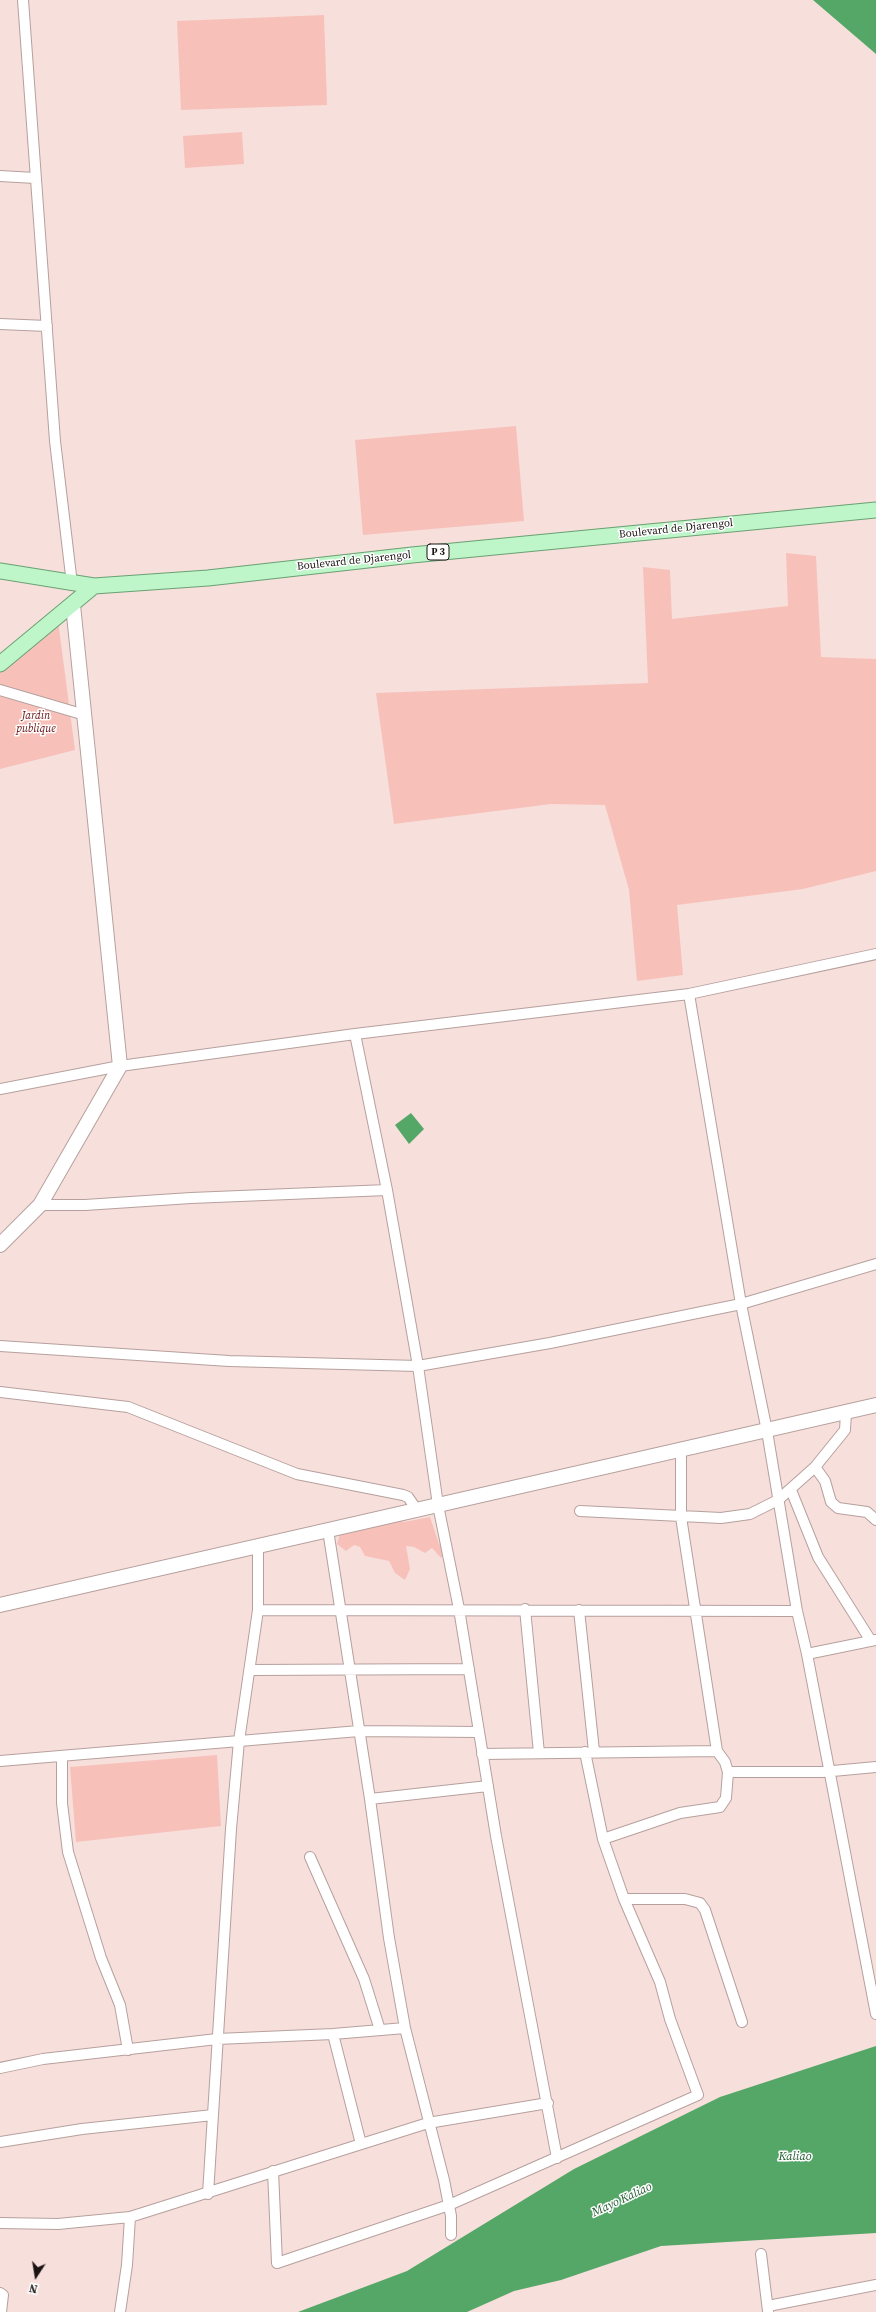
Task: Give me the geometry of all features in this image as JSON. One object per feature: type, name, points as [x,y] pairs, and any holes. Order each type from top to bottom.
[{"type":"main road","name":"Boulevard de Djarengol","points":[[0,571],[72,584],[94,586],[208,578],[412,555],[876,510]]},
{"type":"main road","points":[[0,664],[73,605],[94,586]]},
{"type":"street","points":[[23,0],[55,441],[72,584]]},
{"type":"street","points":[[0,176],[35,178]]},
{"type":"street","points":[[0,324],[47,326]]},
{"type":"street","points":[[0,1244],[40,1205],[120,1066],[73,605]]},
{"type":"street","points":[[0,690],[84,715]]},
{"type":"street","points":[[0,1089],[120,1066],[354,1034],[689,994],[876,954]]},
{"type":"street","points":[[689,994],[741,1304],[767,1431],[797,1611],[807,1654],[876,2014]]},
{"type":"street","points":[[354,1034],[387,1190],[418,1366],[438,1505],[459,1609],[482,1754],[548,2103],[556,2158]]},
{"type":"street","points":[[40,1205],[85,1205],[184,1198],[387,1190]]},
{"type":"street","points":[[0,1346],[229,1361],[418,1366],[550,1343],[741,1304],[876,1264]]},
{"type":"street","points":[[0,1392],[128,1406],[297,1474],[408,1497],[417,1510]]},
{"type":"street","points":[[0,1605],[681,1451],[876,1405]]},
{"type":"street","points":[[580,1511],[721,1518],[750,1514],[778,1500],[815,1467],[845,1430],[846,1413]]},
{"type":"street","points":[[603,1839],[680,1813],[720,1807],[726,1798],[728,1772],[725,1762],[718,1751],[680,1517],[681,1451]]},
{"type":"street","points":[[815,1467],[825,1481],[831,1502],[838,1508],[867,1512],[876,1520]]},
{"type":"street","points":[[791,1490],[818,1557],[873,1641],[807,1654]]},
{"type":"street","points":[[328,1530],[370,1799],[389,1938],[405,2028],[449,2205],[451,2235]]},
{"type":"street","points":[[208,2194],[217,2039],[239,1741],[258,1610],[258,1546]]},
{"type":"street","points":[[258,1610],[340,1611],[525,1609],[797,1611]]},
{"type":"street","points":[[525,1609],[539,1753]]},
{"type":"street","points":[[273,2171],[276,2263],[449,2205],[698,2095],[670,2019],[660,1982],[624,1899],[603,1839],[589,1751],[579,1610]]},
{"type":"street","points":[[250,1670],[468,1669]]},
{"type":"street","points":[[0,1761],[359,1731],[479,1732]]},
{"type":"street","points":[[482,1754],[589,1751],[718,1751]]},
{"type":"street","points":[[62,1756],[62,1804],[68,1852],[101,1958],[120,2005],[128,2050]]},
{"type":"street","points":[[728,1772],[829,1771],[876,1767]]},
{"type":"street","points":[[370,1799],[488,1786]]},
{"type":"street","points":[[310,1856],[364,1979],[380,2030]]},
{"type":"street","points":[[624,1899],[685,1898],[700,1903],[705,1910],[742,2022]]},
{"type":"street","points":[[0,2068],[43,2059],[217,2039],[333,2034],[405,2028]]},
{"type":"street","points":[[333,2034],[361,2144]]},
{"type":"street","points":[[0,2223],[58,2224],[130,2217],[208,2194],[273,2171],[428,2123],[548,2103]]},
{"type":"street","points":[[0,2142],[82,2129],[212,2115]]},
{"type":"street","points":[[120,2312],[127,2265],[130,2217]]},
{"type":"street","points":[[761,2254],[768,2309],[876,2285]]},
{"type":"street","points":[[0,2292],[4,2295],[1,2312]]},
{"type":"green space","points":[[324,15],[327,105],[181,110],[177,21]]},
{"type":"green space","points":[[242,132],[244,164],[185,168],[183,136]]},
{"type":"green space","points":[[516,426],[524,521],[363,535],[355,440]]},
{"type":"green space","points":[[786,553],[816,556],[821,657],[876,659],[876,871],[803,889],[677,905],[683,975],[637,981],[629,890],[605,805],[551,804],[394,824],[376,693],[648,683],[643,567],[670,570],[672,619],[788,606]]},
{"type":"green space","name":"Jardin publique","points":[[58,621],[75,750],[0,769],[0,670]]},
{"type":"green space","points":[[388,1516],[404,1522],[430,1517],[439,1544],[447,1550],[441,1558],[432,1548],[425,1553],[414,1547],[406,1546],[410,1569],[405,1580],[395,1573],[389,1561],[365,1556],[360,1547],[354,1545],[346,1551],[337,1544],[340,1534]]},
{"type":"green space","points":[[217,1755],[221,1826],[76,1842],[70,1767]]},
{"type":"water","points":[[813,0],[876,0],[876,54]]},
{"type":"water","points":[[411,1113],[424,1129],[409,1144],[395,1125]]},
{"type":"water","name":"Kaliao","points":[[876,2046],[876,2233],[661,2246],[561,2280],[514,2291],[467,2312],[298,2312],[407,2271],[574,2169],[720,2097]]},
{"type":"water label","name":"Mayo Kaliao","points":[[622,2200]]}]
